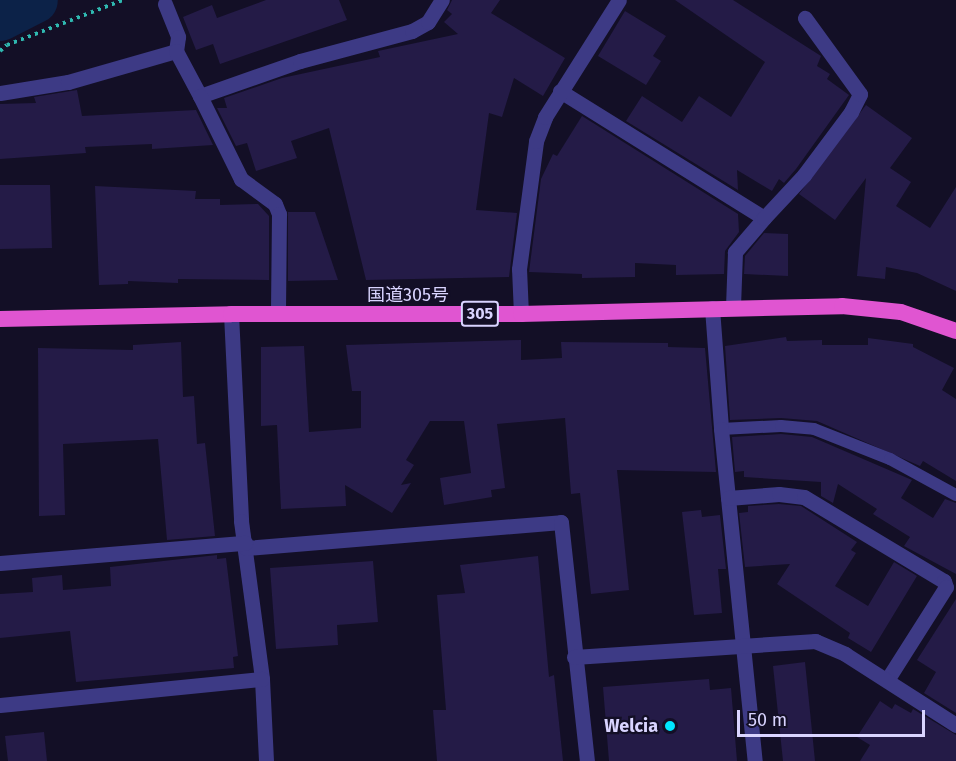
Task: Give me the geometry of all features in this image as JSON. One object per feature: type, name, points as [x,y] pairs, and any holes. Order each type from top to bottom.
[{"type":"highway","name":"国道305号","points":[[0,319],[231,314],[521,314],[842,306],[901,312],[956,331]]},
{"type":"street","points":[[200,96],[300,61],[412,32],[428,22],[442,0]]},
{"type":"street","points":[[521,314],[519,269],[536,141],[560,91],[619,0]]},
{"type":"street","points":[[165,4],[178,37],[176,51],[241,178],[275,204],[279,214],[278,314]]},
{"type":"street","points":[[733,307],[735,252],[804,175],[852,112],[860,94],[805,18]]},
{"type":"street","points":[[0,93],[68,82],[176,51]]},
{"type":"street","points":[[560,91],[764,218]]},
{"type":"street","points":[[712,308],[721,429],[755,761]]},
{"type":"street","points":[[231,314],[245,545],[262,679],[266,761]]},
{"type":"street","points":[[728,498],[779,494],[804,497],[944,581],[946,587],[887,680]]},
{"type":"street","points":[[0,563],[561,522],[587,761]]},
{"type":"street","points":[[574,657],[742,643],[814,640],[887,680],[956,725]]},
{"type":"street","points":[[0,705],[262,679]]},
{"type":"lane","points":[[721,429],[781,426],[814,429],[890,459],[956,495]]},
{"type":"path","points":[[0,51],[8,45],[123,0]]},
{"type":"building","points":[[266,0],[339,0],[347,20],[220,64],[213,44],[196,50],[183,17],[212,5],[217,18]]},
{"type":"building","points":[[452,0],[500,0],[491,13],[565,58],[543,96],[514,78],[502,117],[489,113],[476,210],[517,213],[509,277],[366,280],[329,128],[291,141],[297,158],[256,171],[247,143],[236,146],[217,108],[227,108],[224,98],[282,78],[380,57],[378,51],[458,34],[444,22],[452,14],[447,10]]},
{"type":"building","points":[[675,0],[733,0],[821,56],[817,66],[830,74],[827,79],[849,95],[796,169],[784,183],[779,179],[772,191],[737,170],[738,190],[626,121],[642,96],[682,122],[699,96],[731,117],[765,62]]},
{"type":"building","points":[[625,11],[666,36],[653,56],[661,61],[646,85],[598,56]]},
{"type":"building","points":[[77,90],[82,116],[196,110],[213,145],[152,149],[152,144],[85,147],[86,153],[0,159],[0,104],[36,103],[34,97]]},
{"type":"building","points":[[866,105],[912,138],[890,168],[911,182],[896,206],[930,228],[956,187],[956,291],[917,273],[886,267],[885,279],[857,276],[866,178],[835,220],[799,194]]},
{"type":"building","points":[[582,116],[738,214],[739,232],[725,251],[724,274],[676,275],[676,265],[635,263],[635,277],[582,278],[582,274],[529,272],[541,179],[553,154],[557,156]]},
{"type":"building","points":[[0,185],[50,185],[52,248],[0,249]]},
{"type":"building","points":[[95,186],[196,191],[195,199],[220,199],[220,205],[258,204],[269,216],[269,280],[178,279],[178,283],[128,281],[128,284],[99,285]]},
{"type":"building","points":[[288,212],[315,212],[338,280],[288,281]]},
{"type":"building","points":[[764,233],[788,234],[788,276],[744,274],[745,256]]},
{"type":"building","points":[[786,337],[787,341],[822,340],[822,345],[868,345],[868,338],[913,344],[913,347],[954,368],[942,390],[956,399],[956,481],[923,461],[920,466],[817,421],[781,418],[730,420],[725,346]]},
{"type":"building","points":[[521,340],[521,360],[562,358],[561,342],[668,343],[668,347],[705,348],[716,472],[617,470],[629,590],[591,594],[580,493],[571,494],[565,418],[497,424],[505,488],[491,490],[492,497],[444,505],[440,478],[471,473],[464,421],[430,421],[406,460],[414,465],[401,485],[411,483],[392,513],[345,485],[346,506],[281,509],[277,425],[261,426],[261,347],[304,346],[309,432],[361,428],[361,391],[352,391],[346,345]]},
{"type":"building","points":[[181,342],[183,397],[194,396],[197,444],[205,443],[215,536],[167,540],[158,439],[63,444],[65,515],[39,516],[38,348],[133,350],[133,345]]},
{"type":"building","points":[[781,434],[812,437],[912,480],[901,498],[933,518],[945,499],[956,503],[956,574],[904,546],[910,537],[873,514],[877,509],[838,484],[833,503],[821,496],[821,482],[744,477],[744,471],[735,472],[732,437]]},
{"type":"building","points":[[779,504],[801,506],[857,542],[851,550],[856,553],[835,586],[868,606],[894,562],[917,576],[871,652],[848,638],[850,633],[777,584],[790,564],[745,567],[739,513],[748,512],[748,506]]},
{"type":"building","points":[[701,510],[702,517],[720,515],[726,569],[718,569],[722,613],[694,615],[682,512]]},
{"type":"building","points":[[217,555],[217,559],[226,558],[238,656],[233,657],[234,668],[76,682],[70,631],[0,638],[0,594],[33,592],[32,578],[62,575],[63,590],[111,586],[110,567]]},
{"type":"building","points":[[538,556],[549,677],[554,675],[563,761],[437,761],[433,710],[446,710],[437,595],[465,593],[460,565]]},
{"type":"building","points":[[373,561],[378,622],[337,625],[338,645],[276,649],[270,568]]},
{"type":"building","points":[[956,599],[956,713],[924,693],[936,672],[917,660]]},
{"type":"building","points":[[805,662],[815,761],[783,761],[773,666]]},
{"type":"building","name":"Welcia","points":[[709,679],[710,690],[731,688],[737,761],[609,761],[603,687]]},
{"type":"building","points":[[880,701],[892,709],[895,704],[911,713],[913,709],[956,735],[956,761],[860,761],[870,745],[857,737]]},
{"type":"building","points":[[44,732],[47,761],[8,761],[5,736]]},
{"type":"waterway","points":[[0,18],[35,0]]},
{"type":"place","name":"Welcia","points":[[670,726]]}]
